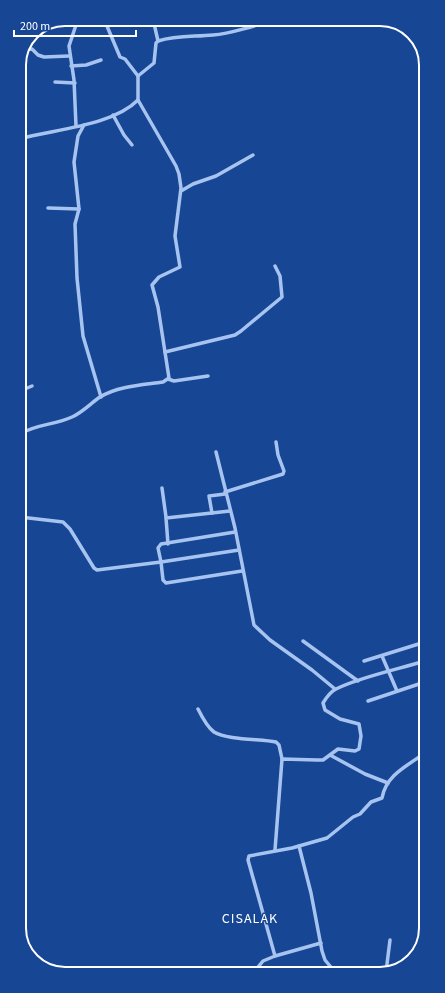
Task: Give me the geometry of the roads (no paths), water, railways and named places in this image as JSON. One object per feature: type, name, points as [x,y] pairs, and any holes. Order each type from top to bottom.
[{"type":"street","points":[[76,26],[69,46],[69,56],[74,83],[76,126]]},
{"type":"street","points":[[107,26],[120,57],[126,59],[138,76],[138,100],[176,166],[181,184],[175,236],[180,267],[159,278],[152,285],[158,307],[168,379]]},
{"type":"street","points":[[138,76],[154,63],[156,43],[158,41],[155,26]]},
{"type":"street","points":[[158,41],[181,35],[220,34],[249,26]]},
{"type":"street","points":[[29,50],[34,50],[38,55],[44,57],[69,56]]},
{"type":"street","points":[[71,66],[86,65],[101,60]]},
{"type":"street","points":[[55,82],[74,83]]},
{"type":"street","points":[[26,137],[106,119],[138,100]]},
{"type":"street","points":[[113,115],[124,135],[132,145]]},
{"type":"street","points":[[84,125],[78,136],[74,162],[79,209],[75,224],[77,278],[82,329],[101,397]]},
{"type":"street","points":[[181,191],[193,184],[216,176],[254,155]]},
{"type":"street","points":[[48,208],[79,209]]},
{"type":"street","points":[[165,352],[221,339],[241,331],[282,296],[280,276],[275,266]]},
{"type":"street","points":[[168,379],[174,382],[208,376]]},
{"type":"street","points":[[26,431],[33,427],[72,418],[101,397],[120,388],[163,382],[168,379]]},
{"type":"street","points":[[26,388],[32,386]]},
{"type":"street","points":[[212,512],[210,496],[225,493],[283,474],[284,471],[278,456],[276,442]]},
{"type":"street","points":[[216,452],[239,550],[254,625],[270,640],[312,670],[335,689]]},
{"type":"street","points":[[162,488],[168,544]]},
{"type":"street","points":[[166,517],[230,511]]},
{"type":"street","points":[[26,518],[63,522],[70,529],[94,568],[97,570],[239,550]]},
{"type":"street","points":[[235,532],[159,545],[163,580],[166,583],[242,571]]},
{"type":"street","points":[[303,641],[358,681]]},
{"type":"street","points":[[364,661],[419,644]]},
{"type":"street","points":[[382,656],[397,691]]},
{"type":"street","points":[[282,759],[323,760],[338,749],[357,750],[361,736],[359,724],[340,718],[325,710],[323,703],[335,689],[419,663]]},
{"type":"street","points":[[368,701],[419,684]]},
{"type":"street","points":[[198,709],[208,726],[215,733],[252,741],[276,742],[279,745],[282,759],[275,850]]},
{"type":"street","points":[[330,755],[365,774],[388,783]]},
{"type":"street","points":[[275,956],[248,858],[253,854],[299,846],[326,838],[352,817],[360,814],[371,802],[383,797],[382,792],[397,773],[419,758]]},
{"type":"street","points":[[299,846],[325,960],[331,967]]},
{"type":"street","points":[[387,966],[390,940]]},
{"type":"street","points":[[258,967],[263,962],[275,956],[321,943]]},
{"type":"district","name":"CISALAK","points":[[250,919]]}]
